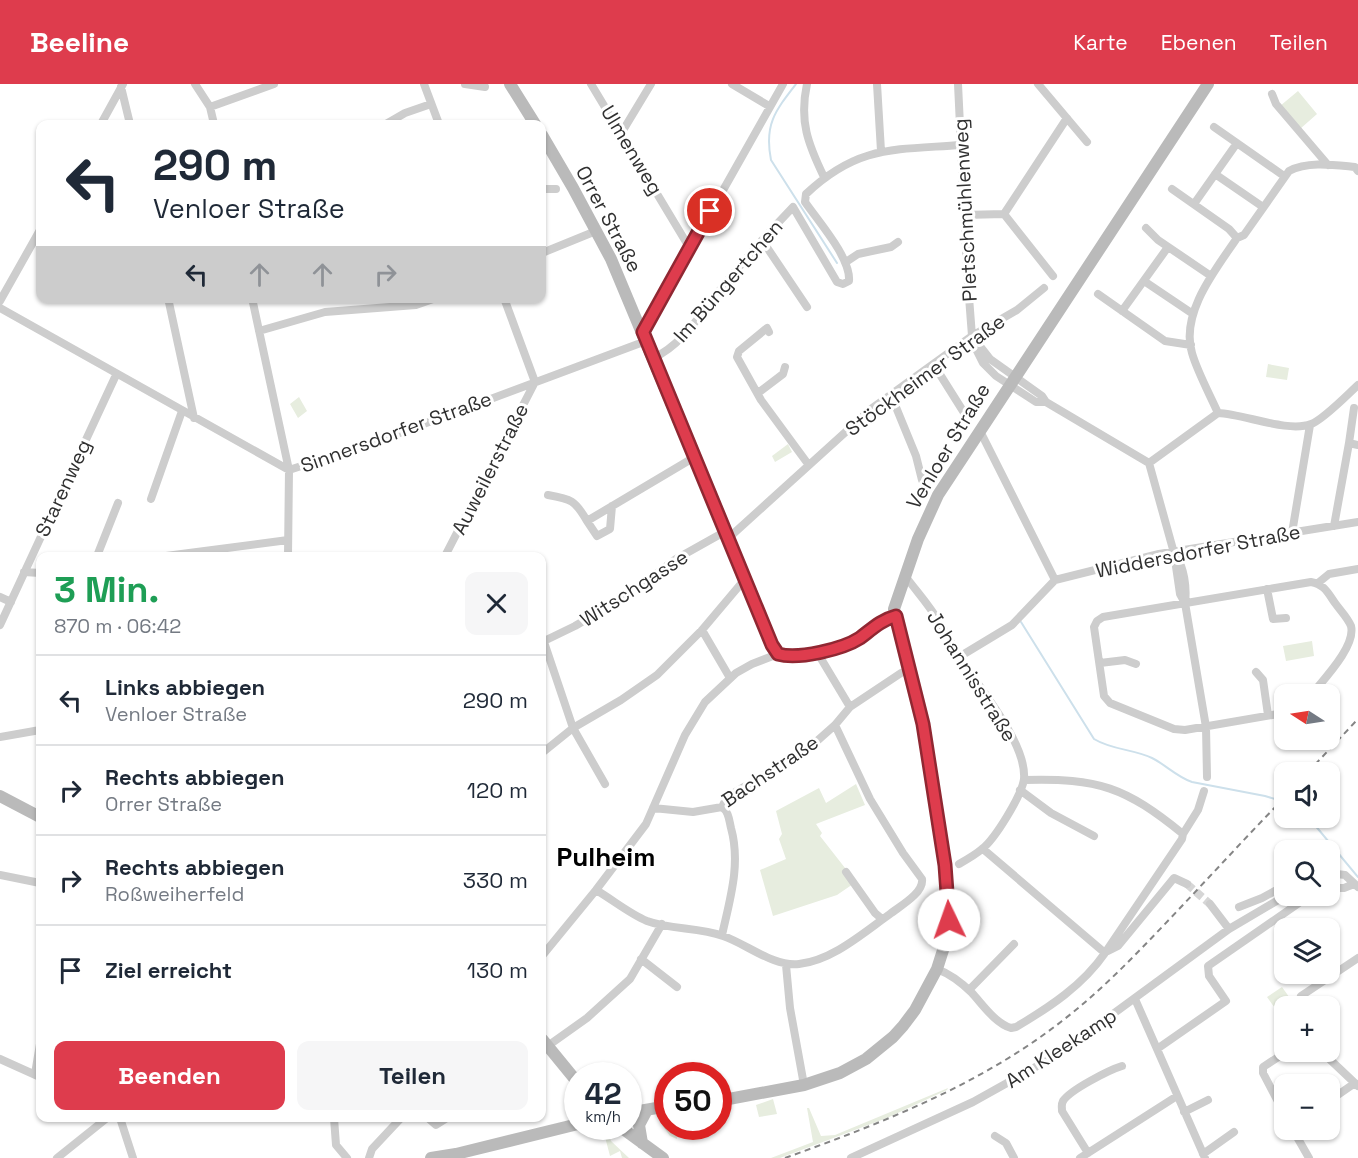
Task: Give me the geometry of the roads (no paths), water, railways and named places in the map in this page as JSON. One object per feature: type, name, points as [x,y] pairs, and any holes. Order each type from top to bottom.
[{"type":"main road","points":[[510,84],[532,120]]},
{"type":"main road","name":"Venloer Straße","points":[[896,616],[894,609],[926,518],[938,495],[1208,84]]},
{"type":"main road","name":"Orrer Straße","points":[[546,142],[611,259],[772,645],[778,654]]},
{"type":"main road","points":[[732,1098],[804,1085],[840,1073],[857,1064],[893,1037],[915,1010],[937,969],[949,920],[945,865],[923,724],[896,616],[885,619],[856,640],[839,647],[785,656],[778,654]]},
{"type":"main road","points":[[0,796],[36,815]]},
{"type":"main road","points":[[546,1048],[564,1068]]},
{"type":"main road","points":[[642,1111],[654,1109]]},
{"type":"main road","points":[[642,1143],[639,1125],[647,1110]]},
{"type":"main road","points":[[431,1158],[564,1127]]},
{"type":"main road","points":[[638,1140],[663,1158]]},
{"type":"street","points":[[195,84],[210,107],[213,120]]},
{"type":"street","points":[[210,107],[274,84]]},
{"type":"street","points":[[424,84],[437,120]]},
{"type":"street","points":[[465,84],[485,87]]},
{"type":"street","name":"Ulmenweg","points":[[591,84],[622,132],[689,247]]},
{"type":"street","points":[[622,132],[651,84]]},
{"type":"street","points":[[732,84],[769,106]]},
{"type":"street","points":[[644,336],[689,247],[783,84]]},
{"type":"street","points":[[807,84],[804,106],[805,129],[810,148],[824,177]]},
{"type":"street","points":[[877,84],[881,151]]},
{"type":"street","name":"Pletschmühlenweg","points":[[958,84],[972,336]]},
{"type":"street","points":[[1038,84],[1087,142]]},
{"type":"street","points":[[103,120],[122,85]]},
{"type":"street","points":[[122,85],[129,120]]},
{"type":"street","points":[[1272,94],[1276,104],[1328,165]]},
{"type":"street","points":[[393,120],[431,104]]},
{"type":"street","points":[[1004,214],[1067,118]]},
{"type":"street","points":[[1214,127],[1284,177]]},
{"type":"street","points":[[1194,204],[1237,143]]},
{"type":"street","points":[[898,242],[891,247],[858,254],[846,262],[805,202],[806,194],[824,177],[848,161],[881,151],[961,145]]},
{"type":"street","points":[[1218,413],[1191,352],[1191,329],[1197,300],[1237,238],[1244,235],[1284,177],[1297,167],[1328,165],[1357,168]]},
{"type":"street","points":[[1215,174],[1263,207]]},
{"type":"street","points":[[546,189],[556,189]]},
{"type":"street","points":[[1172,189],[1229,229],[1237,238]]},
{"type":"street","name":"Im Büngertchen","points":[[653,358],[666,352],[793,207],[837,282],[843,284],[849,281],[846,262]]},
{"type":"street","points":[[964,215],[1004,214]]},
{"type":"street","points":[[1004,214],[1053,276]]},
{"type":"street","points":[[1146,228],[1168,247],[1211,276]]},
{"type":"street","points":[[546,251],[596,231]]},
{"type":"street","points":[[0,301],[36,237]]},
{"type":"street","points":[[762,240],[807,307]]},
{"type":"street","points":[[1122,311],[1168,247]]},
{"type":"street","points":[[1144,281],[1193,314]]},
{"type":"street","name":"Stöckheimer Straße","points":[[727,534],[733,534],[871,409],[972,336],[1017,310],[1044,288]]},
{"type":"street","points":[[1098,294],[1165,341],[1191,345]]},
{"type":"street","points":[[169,303],[194,418]]},
{"type":"street","points":[[253,303],[289,470],[288,552]]},
{"type":"street","points":[[259,332],[324,312],[422,303]]},
{"type":"street","points":[[506,303],[536,382]]},
{"type":"street","name":"Sinnersdorfer Straße","points":[[0,308],[289,470],[378,441],[536,382],[644,336]]},
{"type":"street","points":[[769,332],[767,328],[739,351],[737,357],[758,393],[808,464]]},
{"type":"street","points":[[972,336],[990,359],[1012,381],[1041,396],[1046,402],[1149,463],[1174,553],[1182,566],[1186,593],[1185,603],[1206,727],[1207,777]]},
{"type":"street","points":[[934,365],[968,419]]},
{"type":"street","points":[[758,393],[783,374],[785,367]]},
{"type":"street","name":"Starenweg","points":[[0,626],[116,375]]},
{"type":"street","name":"Auweilerstraße","points":[[447,552],[536,382]]},
{"type":"street","points":[[1149,463],[1218,413],[1277,424],[1310,425],[1355,387]]},
{"type":"street","points":[[1334,526],[1353,444],[1355,387]]},
{"type":"street","points":[[891,395],[916,456],[922,480]]},
{"type":"street","points":[[151,499],[182,411]]},
{"type":"street","points":[[1292,534],[1310,425]]},
{"type":"street","points":[[959,657],[1011,625],[1055,580],[980,430]]},
{"type":"street","points":[[587,521],[693,458]]},
{"type":"street","points":[[548,495],[570,499],[580,508],[597,536],[610,529],[612,506]]},
{"type":"street","points":[[99,552],[118,503]]},
{"type":"street","name":"Widdersdorfer Straße","points":[[1055,580],[1148,557],[1358,522]]},
{"type":"street","name":"Witschgasse","points":[[546,640],[629,594],[676,559],[727,534]]},
{"type":"street","points":[[225,552],[288,540]]},
{"type":"street","points":[[1318,583],[1329,573],[1358,569]]},
{"type":"street","points":[[24,572],[36,573]]},
{"type":"street","name":"Johannisstraße","points":[[906,577],[938,620],[959,657],[1012,737],[1022,762],[1024,780]]},
{"type":"street","points":[[546,750],[573,728],[657,675],[702,630],[745,579]]},
{"type":"street","points":[[1274,714],[1185,730],[1174,729],[1110,703],[1104,696],[1094,627],[1097,621],[1103,617],[1311,582],[1318,583],[1325,588],[1355,633],[1349,645],[1320,684]]},
{"type":"street","points":[[1267,589],[1274,619],[1286,618]]},
{"type":"street","points":[[0,597],[10,602]]},
{"type":"street","points":[[702,630],[730,678]]},
{"type":"street","points":[[546,649],[573,728],[605,784]]},
{"type":"street","points":[[817,652],[850,707]]},
{"type":"street","points":[[546,951],[642,829],[685,735],[705,702],[730,678],[752,664],[778,654]]},
{"type":"street","points":[[1100,663],[1125,660],[1136,664]]},
{"type":"street","points":[[1256,672],[1263,680],[1268,715]]},
{"type":"street","name":"Bachstraße","points":[[653,808],[693,812],[722,807],[727,797],[808,749],[835,725],[850,707],[901,673]]},
{"type":"street","points":[[596,890],[647,920],[722,935],[786,965],[812,961],[832,953],[882,919],[921,888],[922,879],[903,854],[870,799],[835,725]]},
{"type":"street","points":[[0,737],[36,731]]},
{"type":"street","points":[[959,864],[983,849],[1006,818],[1024,780],[1060,779],[1097,783],[1129,795],[1183,834]]},
{"type":"street","points":[[1020,790],[1051,813],[1094,836]]},
{"type":"street","points":[[937,969],[947,973],[969,990],[1006,1027],[1016,1027],[1057,1001],[1094,969],[1166,865],[1198,810],[1204,790]]},
{"type":"street","points":[[722,807],[727,811],[734,839],[736,861],[722,935]]},
{"type":"street","points":[[983,849],[1105,953]]},
{"type":"street","points":[[846,872],[875,913],[882,919]]},
{"type":"street","points":[[0,875],[36,882]]},
{"type":"street","points":[[1340,875],[1345,876],[1356,885]]},
{"type":"street","points":[[1105,953],[1118,946],[1168,883],[1174,878],[1187,884]]},
{"type":"street","points":[[1340,888],[1356,885]]},
{"type":"street","points":[[1239,907],[1274,891]]},
{"type":"street","name":"Am Kleekamp","points":[[851,1158],[952,1112],[1057,1055],[1229,929],[1274,903]]},
{"type":"street","points":[[1210,904],[1229,929]]},
{"type":"street","points":[[1157,1049],[1226,1001],[1209,976],[1208,966],[1295,906]]},
{"type":"street","points":[[546,1043],[588,1018],[630,979],[662,924]]},
{"type":"street","points":[[969,990],[1014,944]]},
{"type":"street","points":[[1302,996],[1358,958]]},
{"type":"street","points":[[641,959],[677,987]]},
{"type":"street","points":[[786,965],[790,1008],[804,1085]]},
{"type":"street","points":[[1135,999],[1204,1156],[1234,1132]]},
{"type":"street","points":[[0,1059],[36,1075]]},
{"type":"street","points":[[1274,1060],[1263,1067],[1263,1073],[1274,1094]]},
{"type":"street","points":[[1332,1062],[1356,1085],[1340,1094]]},
{"type":"street","points":[[1088,1153],[1062,1111],[1062,1105],[1067,1096],[1107,1070],[1122,1066]]},
{"type":"street","points":[[1080,1158],[1177,1096]]},
{"type":"street","points":[[1184,1112],[1208,1100]]},
{"type":"street","points":[[57,1158],[102,1122]]},
{"type":"street","points":[[121,1122],[133,1158]]},
{"type":"street","points":[[334,1122],[336,1144],[347,1158]]},
{"type":"street","points":[[369,1158],[372,1149],[397,1122]]},
{"type":"street","points":[[995,1136],[1006,1143],[1014,1158]]},
{"type":"street","points":[[1299,1140],[1309,1158]]},
{"type":"waterway","points":[[796,84],[782,102],[770,128],[771,160],[837,263]]},
{"type":"waterway","points":[[1021,622],[1094,739],[1152,758],[1192,782],[1274,799]]},
{"type":"waterway","points":[[1317,828],[1358,877]]},
{"type":"tunnel","points":[[1187,884],[1210,904]]},
{"type":"railway","points":[[1317,762],[1358,719]]},
{"type":"railway","points":[[785,1158],[858,1131],[929,1100],[964,1083],[1031,1044],[1078,1008],[1124,966],[1274,809]]},
{"type":"district","name":"Pulheim","points":[[606,857]]}]
